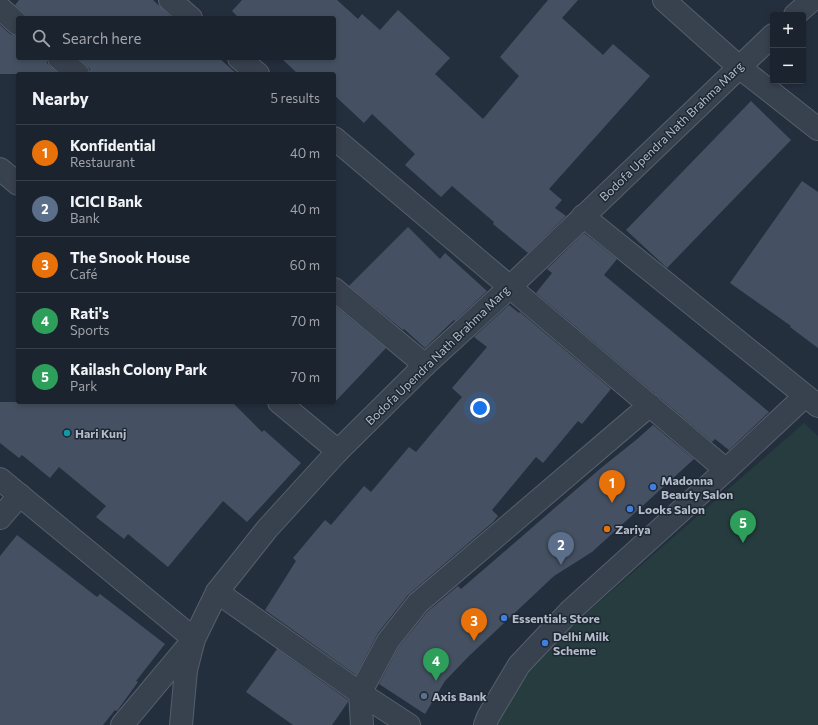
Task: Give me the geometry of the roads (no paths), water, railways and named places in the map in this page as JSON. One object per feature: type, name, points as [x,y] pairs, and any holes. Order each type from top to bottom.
[{"type":"street","points":[[170,0],[189,16]]},
{"type":"street","points":[[664,0],[739,67],[818,130]]},
{"type":"street","points":[[798,12],[812,0]]},
{"type":"street","points":[[0,8],[16,22]]},
{"type":"street","name":"Bodofa Upendra Nath Brahma Marg","points":[[181,725],[186,670],[194,639],[217,592],[267,528],[338,451],[425,365],[510,287],[770,38]]},
{"type":"street","points":[[61,60],[76,72]]},
{"type":"street","points":[[241,60],[256,72]]},
{"type":"street","points":[[336,140],[726,470]]},
{"type":"street","points":[[0,169],[16,182]]},
{"type":"street","points":[[486,725],[492,709],[519,665],[569,612],[726,470],[812,401],[583,216]]},
{"type":"street","points":[[336,291],[425,365]]},
{"type":"street","points":[[281,404],[338,451]]},
{"type":"street","points":[[362,725],[360,693],[388,641],[418,603],[650,405]]},
{"type":"street","points":[[0,479],[194,639],[122,725]]},
{"type":"street","points":[[0,518],[20,495]]},
{"type":"street","points":[[217,592],[360,693],[409,725]]},
{"type":"place","name":"Hari Kunj","points":[[67,433]]},
{"type":"place","name":"Madonna Beauty Salon","points":[[653,487]]},
{"type":"place","name":"Konfidential","points":[[612,503]]},
{"type":"place","name":"Looks Salon","points":[[630,509]]},
{"type":"place","name":"Zariya","points":[[607,529]]},
{"type":"place","name":"Kailash Colony Park","points":[[743,543]]},
{"type":"place","name":"ICICI Bank","points":[[561,565]]},
{"type":"place","name":"Essentials Store","points":[[504,618]]},
{"type":"place","name":"The Snook House","points":[[474,641]]},
{"type":"place","name":"Delhi Milk Scheme","points":[[545,643]]},
{"type":"place","name":"Rati's","points":[[436,681]]},
{"type":"place","name":"Axis Bank","points":[[424,696]]}]
